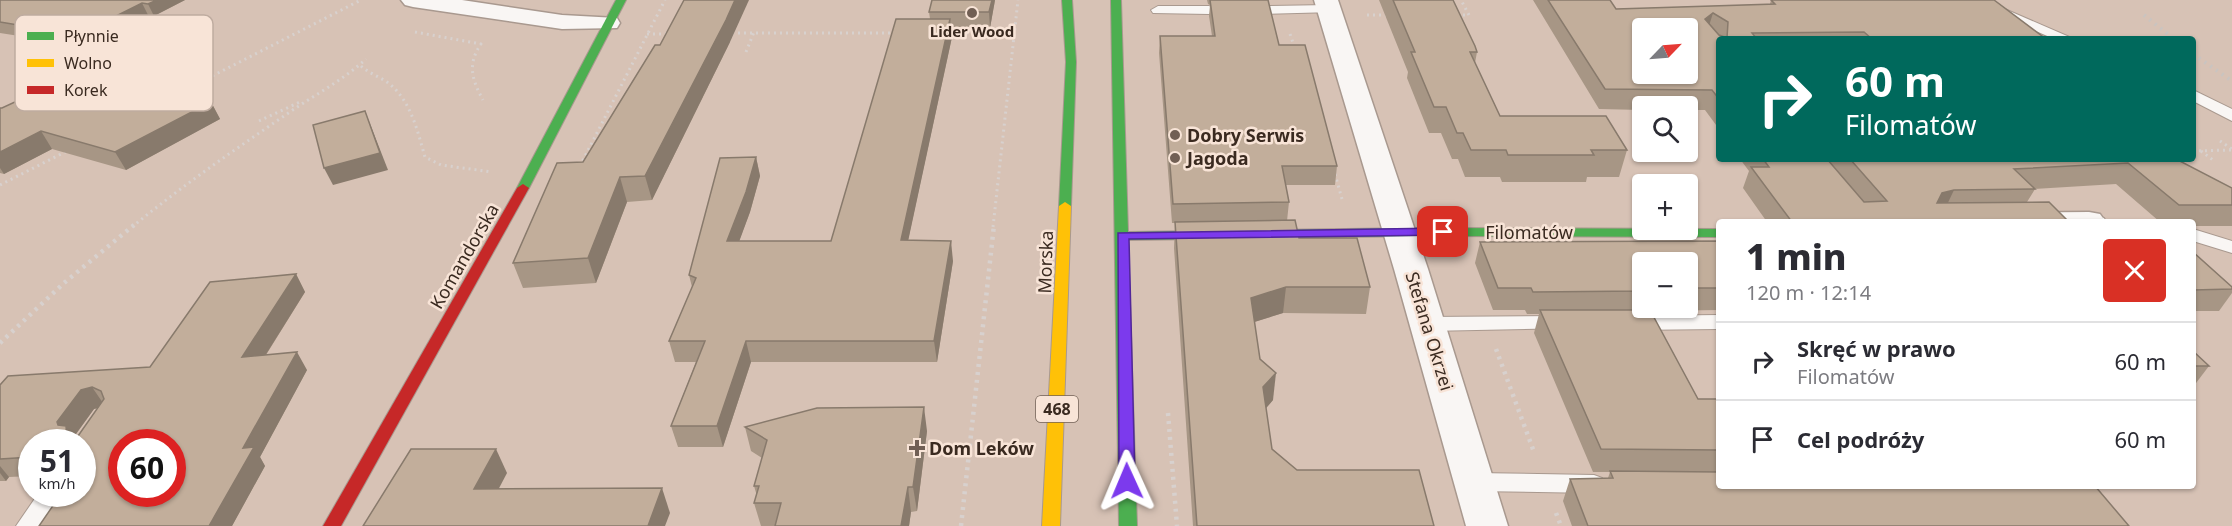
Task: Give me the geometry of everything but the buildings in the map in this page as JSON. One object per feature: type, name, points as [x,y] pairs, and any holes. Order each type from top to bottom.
[{"type":"main road","name":"Komandorska","points":[[332,526],[530,176],[621,0]]},
{"type":"main road","name":"Morska","points":[[1051,526],[1071,62],[1067,0]]},
{"type":"main road","points":[[1116,0],[1128,526]]},
{"type":"main road","name":"Filomatów","points":[[1122,236],[1399,232],[1716,233]]},
{"type":"street","points":[[412,0],[444,2],[562,22],[608,23]]},
{"type":"street","name":"Stefana Okrzei","points":[[1328,5],[1487,526]]},
{"type":"lane","points":[[1971,0],[2060,36]]},
{"type":"lane","points":[[1265,10],[1328,5]]},
{"type":"lane","points":[[1158,10],[1209,10]]},
{"type":"lane","points":[[2196,97],[2232,116]]},
{"type":"lane","points":[[2196,236],[2232,247]]},
{"type":"lane","points":[[1614,323],[1716,322]]},
{"type":"lane","points":[[1427,324],[1580,323]]},
{"type":"lane","points":[[1474,482],[1615,484]]},
{"type":"lane","points":[[28,526],[42,507]]},
{"type":"path","points":[[213,76],[361,0]]},
{"type":"path","points":[[643,43],[665,0]]},
{"type":"path","points":[[960,526],[1018,0]]},
{"type":"path","points":[[1446,15],[1469,15],[1461,0]]},
{"type":"path","points":[[1283,9],[1296,53]]},
{"type":"path","points":[[1366,15],[1401,15]]},
{"type":"path","points":[[415,32],[481,44],[469,66],[472,80],[483,100]]},
{"type":"path","points":[[746,52],[754,32]]},
{"type":"path","points":[[721,33],[903,33]]},
{"type":"path","points":[[938,33],[1015,33]]},
{"type":"path","points":[[647,34],[676,34]]},
{"type":"path","points":[[0,343],[64,284],[184,184],[361,66],[366,59]]},
{"type":"path","points":[[361,66],[393,87],[402,99],[425,157],[441,165],[530,176]]},
{"type":"path","points":[[259,121],[309,99]]},
{"type":"path","points":[[0,185],[73,147]]},
{"type":"path","points":[[2196,151],[2232,150]]},
{"type":"path","points":[[2200,151],[2213,160]]},
{"type":"path","points":[[1333,166],[1342,199]]},
{"type":"path","points":[[1486,324],[1561,526]]},
{"type":"railway","points":[[2144,15],[2170,36]]},
{"type":"railway","points":[[2196,56],[2232,81]]},
{"type":"traffic: fast","points":[[523,188],[621,0]]},
{"type":"traffic: fast","points":[[1065,206],[1071,62],[1067,0]]},
{"type":"traffic: fast","points":[[1116,0],[1128,526]]},
{"type":"traffic: fast","points":[[1122,236],[1420,232],[1716,233]]},
{"type":"traffic: slow","points":[[1051,526],[1065,206]]},
{"type":"traffic: jam","points":[[332,526],[523,188]]},
{"type":"place","name":"Lider Wood","points":[[972,13]]},
{"type":"place","name":"Dobry Serwis","points":[[1175,135]]},
{"type":"place","name":"Jagoda","points":[[1175,158]]},
{"type":"place","name":"Dom Leków","points":[[917,448]]},
{"type":"route","points":[[1127,481],[1122,236],[1443,232]]}]
